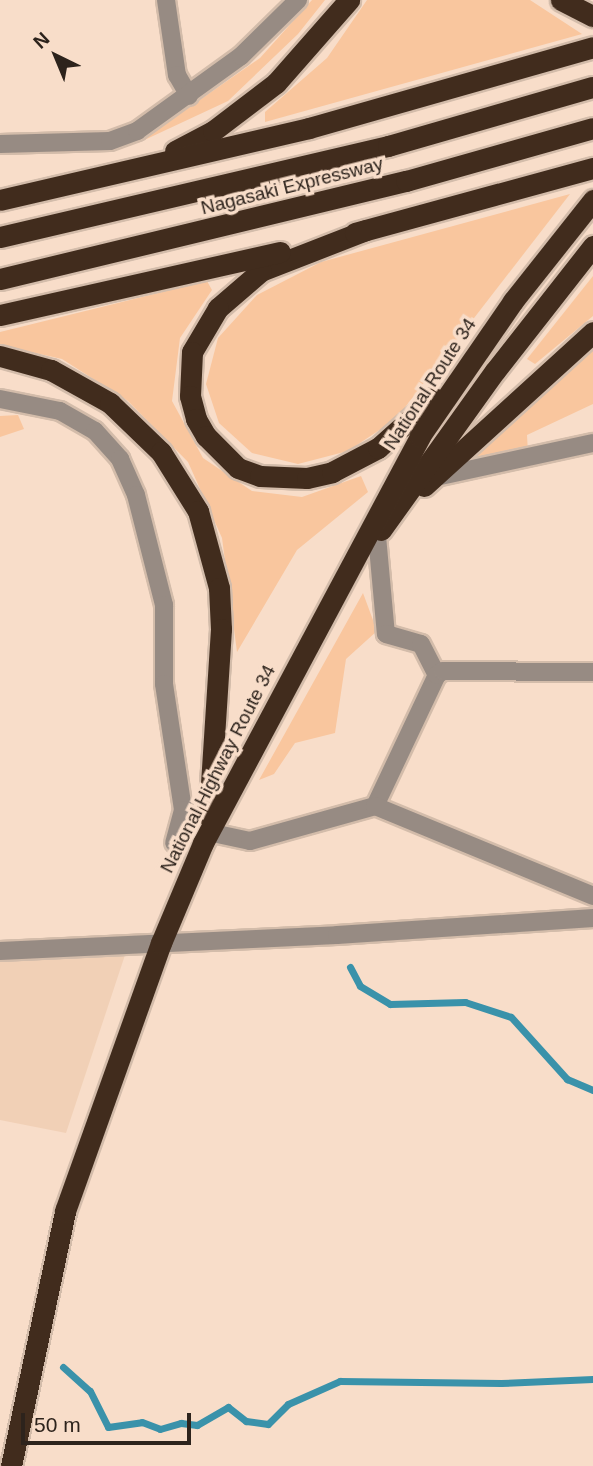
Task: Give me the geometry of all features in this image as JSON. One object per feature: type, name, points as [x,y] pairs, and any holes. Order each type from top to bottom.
[{"type":"highway","points":[[125,172],[182,148],[245,108],[306,53],[349,0]]},
{"type":"highway","points":[[561,0],[593,16]]},
{"type":"highway","points":[[0,200],[309,128],[593,47]]},
{"type":"highway","name":"Nagasaki Expressway","points":[[0,237],[388,146],[593,87]]},
{"type":"highway","name":"Nagasaki Expressway","points":[[0,279],[406,181],[593,128]]},
{"type":"highway","points":[[0,315],[366,230],[593,168]]},
{"type":"highway","name":"National Route 34","points":[[328,607],[420,436],[513,301],[593,200]]},
{"type":"highway","points":[[366,230],[261,271],[236,289],[202,329],[189,374],[193,407],[206,436],[238,468],[260,476],[307,478],[356,462],[427,406],[513,301]]},
{"type":"highway","name":"National Highway Route 34","points":[[11,1466],[65,1211],[160,943],[206,837],[328,607],[495,370],[593,246]]},
{"type":"highway","points":[[380,532],[432,478],[593,332]]},
{"type":"highway","points":[[0,356],[51,370],[110,403],[161,452],[198,511],[219,588],[215,772],[206,837]]},
{"type":"street","points":[[166,0],[177,75],[189,96]]},
{"type":"street","points":[[0,144],[110,141],[137,131],[241,56],[298,0]]},
{"type":"street","points":[[0,399],[60,411],[95,430],[120,459],[136,495],[164,605],[164,684],[183,810],[174,842]]},
{"type":"street","points":[[432,478],[593,443]]},
{"type":"street","points":[[380,532],[386,635],[421,644],[436,676]]},
{"type":"street","points":[[375,806],[436,676],[443,671],[491,669],[593,672]]},
{"type":"street","points":[[206,837],[250,841],[375,806],[593,896]]},
{"type":"street","points":[[0,951],[593,918]]},
{"type":"shaded area","points":[[312,0],[325,0],[298,34],[228,101],[138,143],[260,58]]},
{"type":"shaded area","points":[[367,0],[530,0],[582,34],[265,122],[265,112],[327,58]]},
{"type":"shaded area","points":[[570,194],[396,419],[348,451],[298,464],[252,453],[219,423],[206,384],[218,338],[257,295],[321,262]]},
{"type":"shaded area","points":[[593,276],[593,316],[535,364],[527,359]]},
{"type":"shaded area","points":[[207,281],[212,290],[180,338],[172,401],[203,458],[252,491],[302,497],[361,476],[368,492],[297,550],[237,652],[222,538],[188,462],[128,401],[62,359],[0,345],[0,332]]},
{"type":"shaded area","points":[[593,347],[593,404],[527,435],[528,453],[472,465],[486,437]]},
{"type":"shaded area","points":[[18,415],[24,429],[0,437],[0,416]]},
{"type":"shaded area","points":[[363,593],[377,631],[346,659],[335,733],[295,743],[274,774],[259,780]]},
{"type":"shaded area","points":[[126,952],[66,1133],[0,1120],[0,961]]},
{"type":"waterway","points":[[350,967],[360,986],[390,1004],[465,1002],[511,1017],[567,1079],[593,1090]]},
{"type":"waterway","points":[[63,1367],[90,1391],[108,1427],[142,1422],[160,1429],[181,1423],[197,1425],[228,1407],[246,1421],[268,1424],[288,1404],[340,1381],[501,1383],[593,1379]]}]
